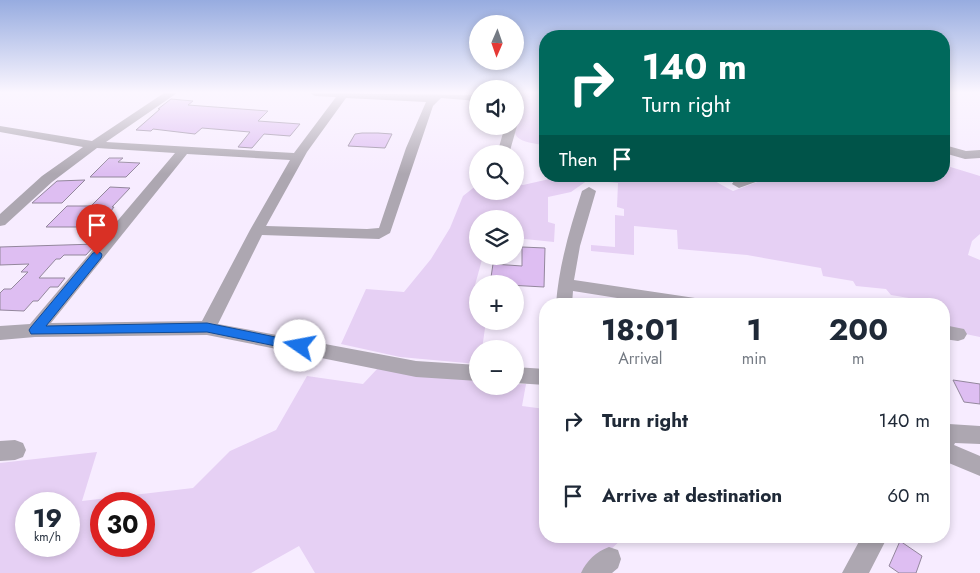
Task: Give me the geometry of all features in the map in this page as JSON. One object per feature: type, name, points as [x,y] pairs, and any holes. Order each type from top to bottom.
[{"type":"street","points":[[0,222],[47,180],[132,120]]},
{"type":"street","points":[[207,328],[257,230],[298,157],[325,120]]},
{"type":"street","points":[[257,230],[379,234],[385,230],[423,120]]},
{"type":"street","points":[[0,130],[95,144],[298,157]]},
{"type":"street","points":[[35,330],[184,150]]},
{"type":"street","points":[[950,151],[965,155],[980,154]]},
{"type":"street","points":[[739,184],[744,182]]},
{"type":"street","points":[[564,298],[564,284],[571,246],[589,191]]},
{"type":"street","points":[[564,284],[656,298]]},
{"type":"street","points":[[0,333],[35,330],[207,328],[416,369],[469,372]]},
{"type":"street","points":[[524,375],[539,376]]},
{"type":"street","points":[[950,433],[980,435]]},
{"type":"street","points":[[950,454],[980,466]]},
{"type":"street","points":[[855,573],[872,543]]},
{"type":"shaded area","points":[[524,120],[539,120],[539,144],[520,139],[516,135],[524,135]]},
{"type":"shaded area","points":[[950,167],[980,176],[980,234],[972,241],[968,255],[980,260],[980,337],[951,331],[950,298],[909,298],[891,295],[886,289],[856,286],[853,281],[823,276],[821,268],[747,255],[678,249],[677,230],[634,226],[634,255],[591,251],[591,245],[615,247],[615,215],[624,216],[624,209],[617,207],[618,183],[608,182],[717,182],[733,191],[757,182],[950,182]]},
{"type":"shaded area","points":[[539,181],[585,182],[571,192],[548,197],[548,222],[555,224],[554,242],[524,239],[524,210],[469,210],[469,265],[481,265],[478,275],[469,275],[469,330],[485,330],[483,340],[469,340],[469,363],[400,357],[341,344],[366,289],[404,292],[431,259],[450,228],[463,196],[469,191],[469,200],[524,200],[524,185]]},
{"type":"shaded area","points":[[378,368],[469,379],[469,395],[524,395],[522,406],[539,408],[539,543],[618,543],[586,573],[315,573],[299,546],[251,573],[0,573],[0,463],[97,452],[82,501],[90,500],[90,557],[155,557],[155,492],[193,488],[230,451],[276,430],[307,376],[363,384]]},
{"type":"building","points":[[148,120],[259,120],[258,121],[300,124],[290,136],[264,134],[252,148],[238,147],[250,132],[202,128],[195,134],[153,129],[151,131],[136,130]]},
{"type":"building","points":[[355,134],[392,134],[385,148],[348,146]]},
{"type":"building","points":[[109,158],[123,158],[118,162],[140,163],[126,177],[90,177]]},
{"type":"building","points":[[85,180],[62,203],[32,203],[57,181]]},
{"type":"building","points":[[110,187],[130,188],[112,207],[114,207],[101,224],[89,224],[86,227],[46,227],[67,206],[91,206]]},
{"type":"building","points":[[96,244],[86,255],[64,255],[60,259],[56,259],[39,278],[65,278],[58,287],[50,287],[38,301],[33,301],[24,311],[0,310],[0,293],[4,289],[11,289],[28,272],[21,272],[29,264],[0,265],[0,247]]},
{"type":"building","points":[[524,247],[545,248],[544,287],[524,286],[524,275],[491,275],[493,265],[524,265]]},
{"type":"building","points":[[953,380],[980,384],[980,404],[964,402]]},
{"type":"building","points":[[899,543],[903,543],[922,556],[916,573],[899,573],[889,566]]},
{"type":"route","points":[[97,255],[35,330],[207,328],[300,346]]}]
